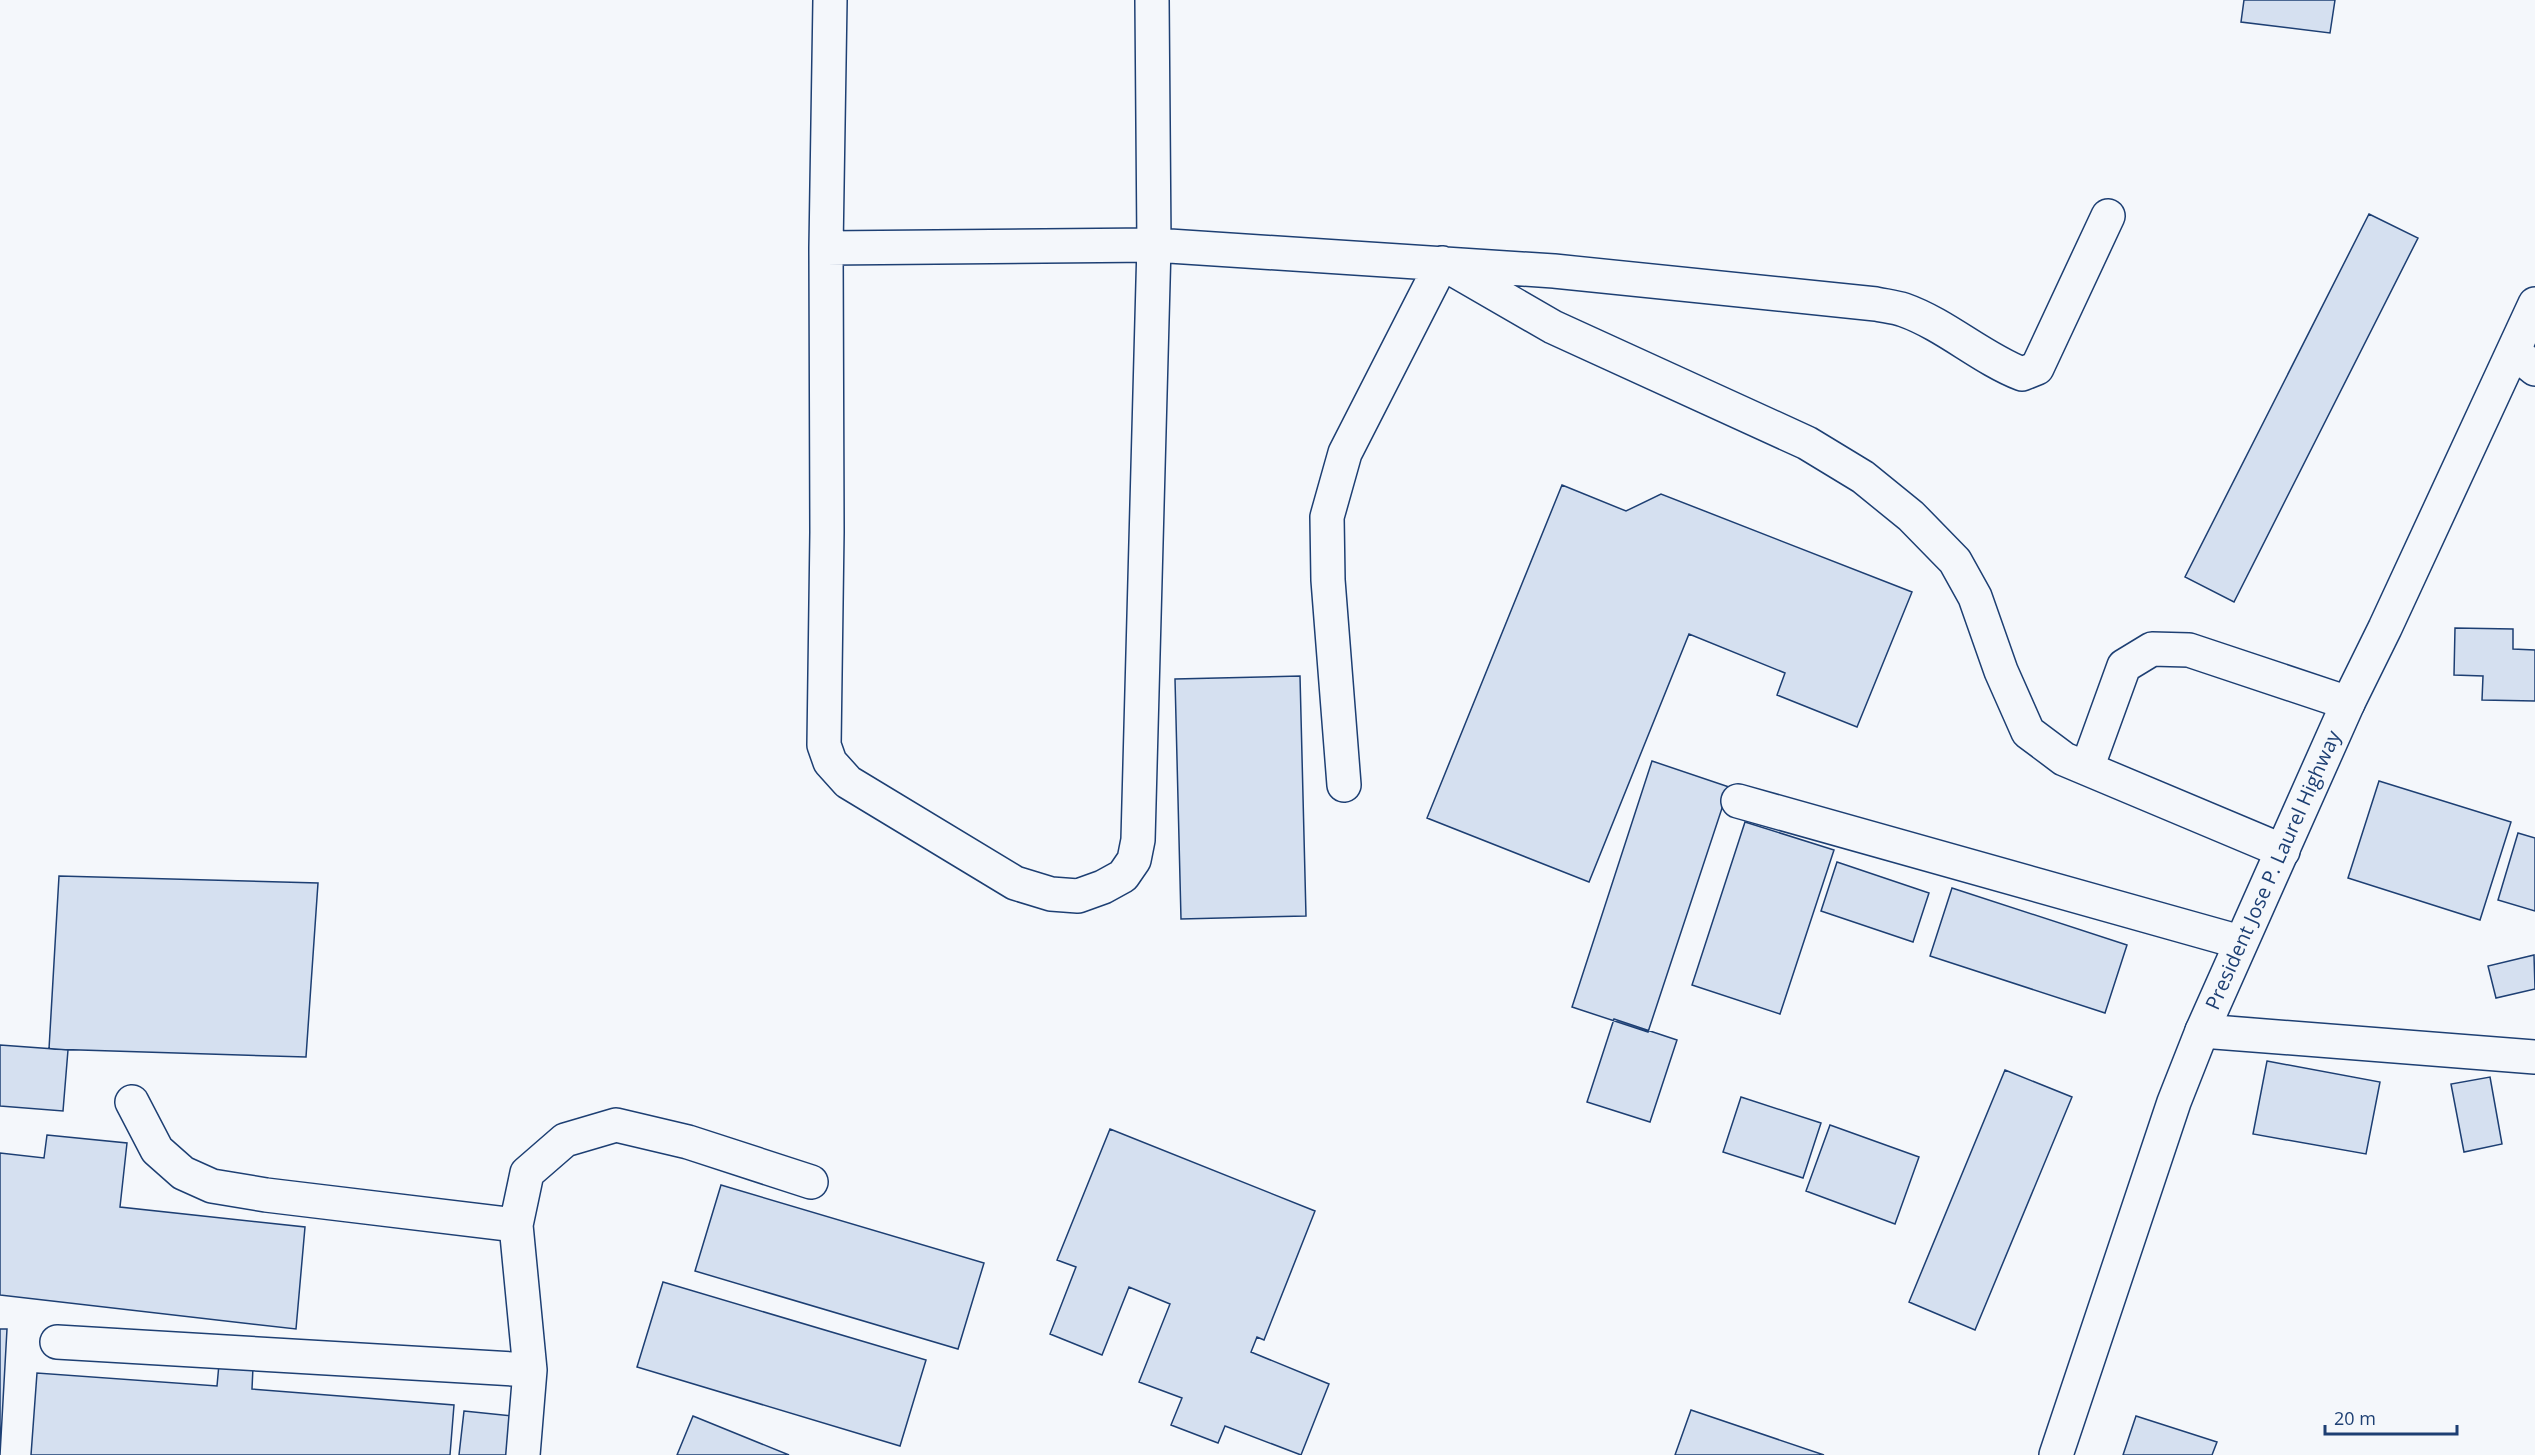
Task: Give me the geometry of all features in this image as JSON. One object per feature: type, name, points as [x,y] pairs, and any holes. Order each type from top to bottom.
[{"type":"main road","points":[[830,0],[826,248],[827,532],[824,745],[830,762],[848,782],[1015,883],[1051,894],[1078,896],[1103,887],[1123,876],[1134,860],[1138,840],[1154,245],[1152,0]]},
{"type":"main road","points":[[826,248],[1154,245],[1554,271],[1876,304],[1904,310],[2003,367],[2022,374],[2037,368],[2108,216]]},
{"type":"main road","points":[[1442,263],[1553,327],[1807,443],[1863,477],[1911,516],[1955,561],[1975,597],[2001,671],[2028,732],[2064,759],[2283,850]]},
{"type":"main road","points":[[1344,785],[1328,580],[1327,517],[1345,453],[1442,263]]},
{"type":"main road","name":"President Jose P. Laurel Highway","points":[[2056,1455],[2174,1102],[2202,1031],[2348,703],[2524,360],[2535,304]]},
{"type":"main road","points":[[2087,768],[2124,666],[2152,649],[2189,650],[2348,703]]},
{"type":"main road","points":[[1738,801],[2240,942]]},
{"type":"main road","points":[[2202,1031],[2535,1057]]},
{"type":"main road","points":[[132,1102],[157,1150],[183,1173],[212,1186],[266,1195],[516,1225]]},
{"type":"main road","points":[[523,1455],[530,1370],[516,1225],[527,1173],[565,1140],[616,1125],[688,1142],[811,1182]]},
{"type":"main road","points":[[57,1342],[530,1370]]},
{"type":"building","points":[[2244,0],[2335,0],[2330,33],[2241,22]]},
{"type":"building","points":[[2369,214],[2418,238],[2234,602],[2185,577]]},
{"type":"building","points":[[1562,485],[1626,511],[1661,494],[1912,592],[1857,727],[1777,695],[1785,673],[1689,634],[1589,882],[1427,818]]},
{"type":"building","points":[[2455,628],[2513,629],[2513,649],[2535,650],[2535,701],[2482,700],[2483,676],[2454,675]]},
{"type":"building","points":[[1300,676],[1306,916],[1181,919],[1175,679]]},
{"type":"building","points":[[1652,761],[1729,787],[1648,1032],[1572,1007]]},
{"type":"building","points":[[2379,781],[2511,822],[2480,920],[2348,878]]},
{"type":"building","points":[[1745,822],[1834,850],[1780,1014],[1692,985]]},
{"type":"building","points":[[2518,833],[2535,838],[2535,911],[2498,900]]},
{"type":"building","points":[[1837,862],[1929,893],[1913,942],[1821,911]]},
{"type":"building","points":[[59,876],[318,883],[306,1057],[49,1049]]},
{"type":"building","points":[[1952,888],[2127,945],[2105,1013],[1930,956]]},
{"type":"building","points":[[2534,955],[2535,989],[2496,998],[2488,966]]},
{"type":"building","points":[[1614,1019],[1677,1040],[1650,1122],[1587,1102]]},
{"type":"building","points":[[0,1045],[68,1050],[63,1111],[0,1106]]},
{"type":"building","points":[[2267,1061],[2380,1082],[2366,1154],[2253,1134]]},
{"type":"building","points":[[2005,1070],[2072,1097],[1975,1330],[1909,1302]]},
{"type":"building","points":[[2490,1077],[2502,1144],[2464,1152],[2451,1084]]},
{"type":"building","points":[[1741,1097],[1821,1123],[1803,1178],[1723,1152]]},
{"type":"building","points":[[1830,1125],[1919,1157],[1895,1224],[1806,1191]]},
{"type":"building","points":[[1110,1129],[1315,1211],[1264,1340],[1257,1337],[1251,1352],[1329,1384],[1301,1455],[1225,1426],[1218,1443],[1171,1425],[1182,1398],[1139,1382],[1170,1304],[1129,1287],[1102,1355],[1050,1334],[1076,1267],[1057,1260]]},
{"type":"building","points":[[47,1135],[127,1143],[120,1207],[305,1227],[296,1329],[0,1295],[0,1153],[44,1158]]},
{"type":"building","points":[[721,1185],[984,1263],[958,1349],[695,1271]]},
{"type":"building","points":[[663,1282],[926,1360],[900,1446],[637,1367]]},
{"type":"building","points":[[0,1329],[7,1329],[0,1455]]},
{"type":"building","points":[[219,1364],[253,1367],[252,1389],[454,1405],[450,1455],[31,1455],[37,1373],[217,1386]]},
{"type":"building","points":[[1691,1410],[1824,1455],[1675,1455]]},
{"type":"building","points":[[464,1411],[521,1417],[516,1455],[459,1455]]},
{"type":"building","points":[[693,1416],[789,1455],[677,1455]]},
{"type":"building","points":[[2136,1416],[2217,1442],[2212,1455],[2123,1455]]}]
